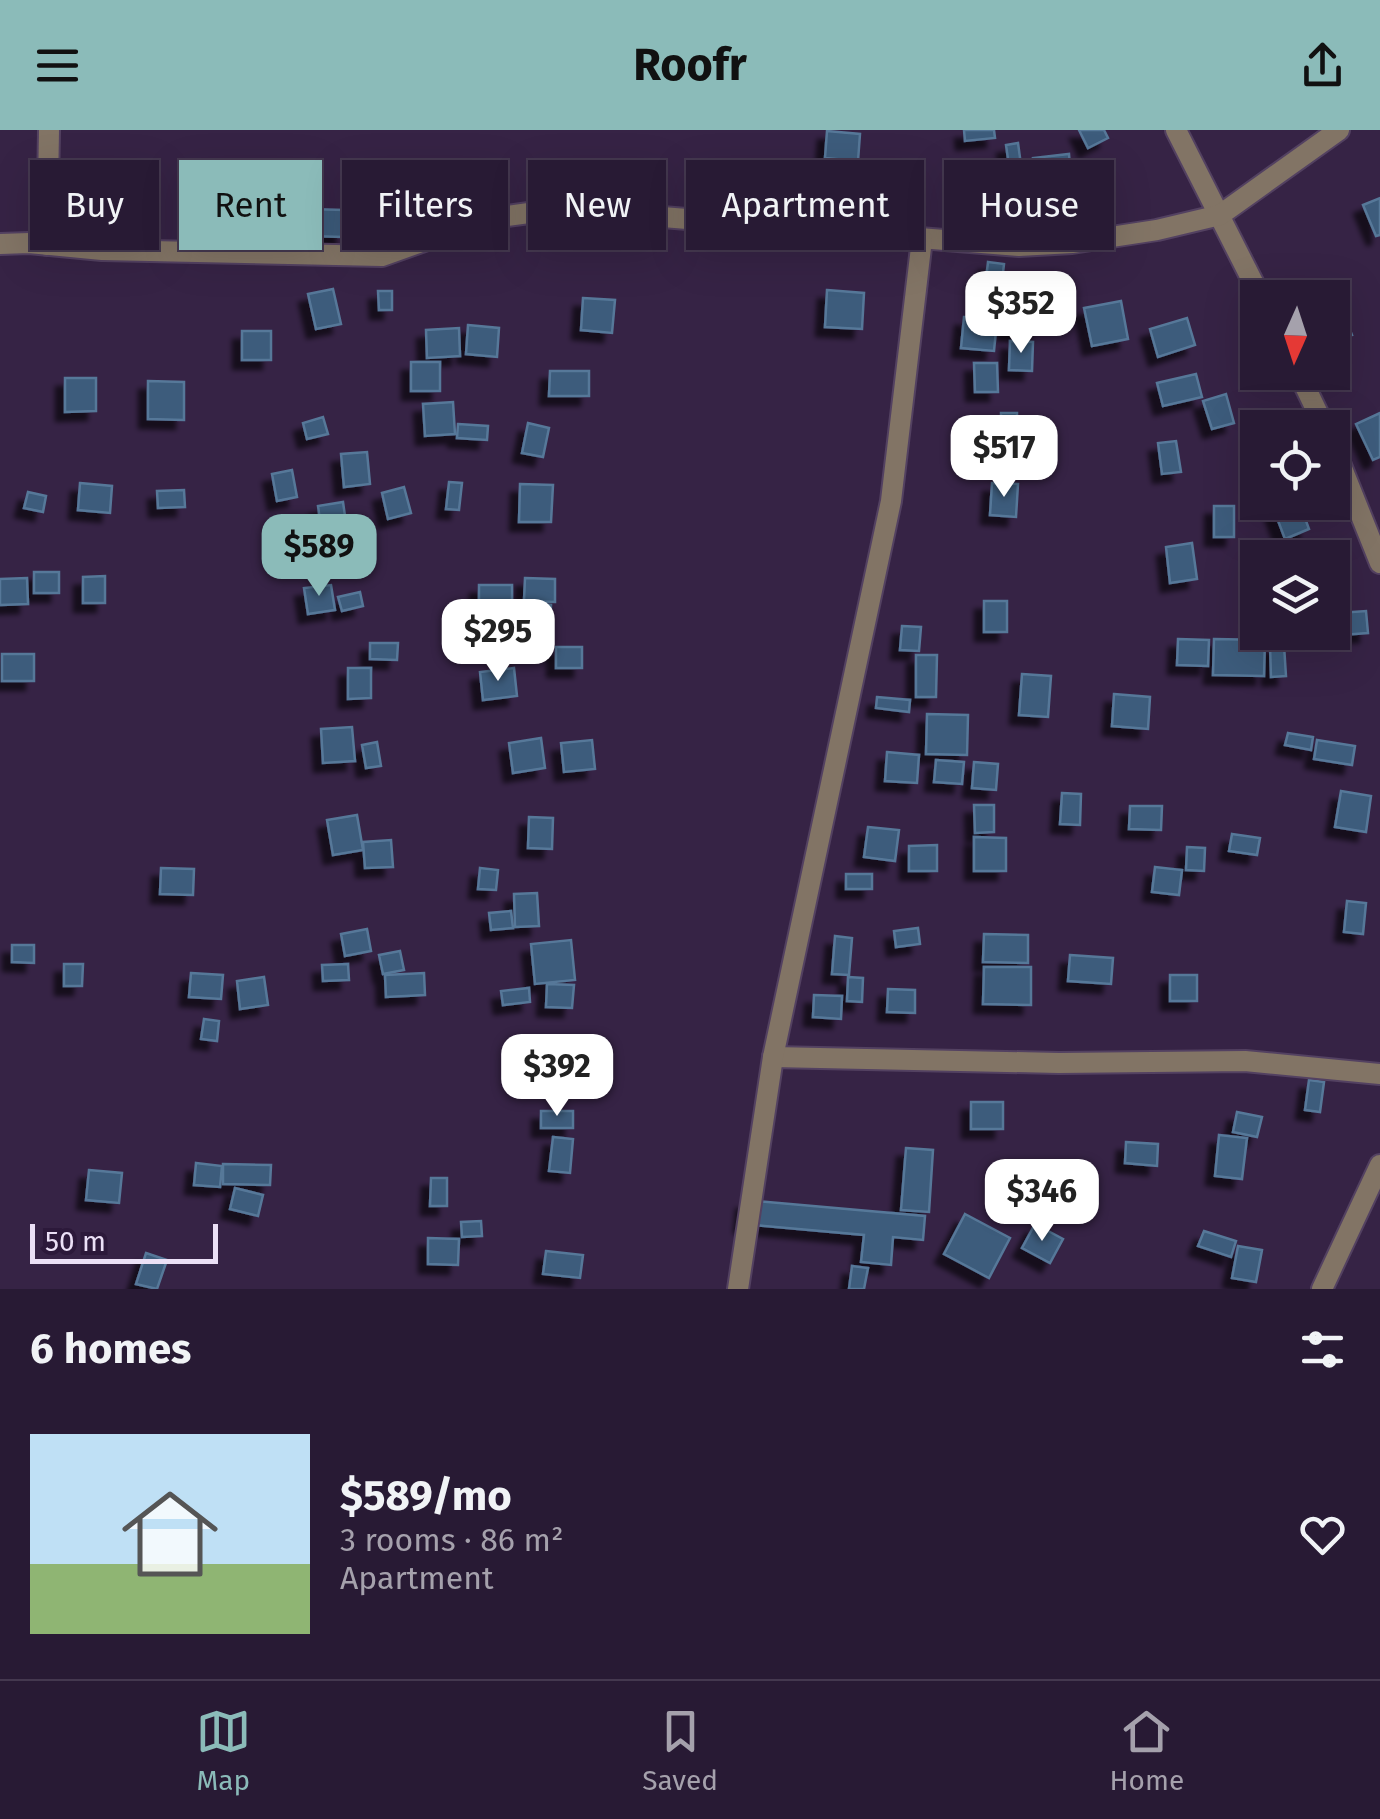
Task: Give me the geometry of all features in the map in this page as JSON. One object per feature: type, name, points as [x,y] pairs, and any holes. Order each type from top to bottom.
[{"type":"street","points":[[49,130],[49,160]]},
{"type":"street","points":[[1176,130],[1252,280]]},
{"type":"street","points":[[924,239],[1019,246],[1072,243],[1220,216],[1339,130]]},
{"type":"street","points":[[102,250],[382,256],[486,219],[529,213],[600,212],[686,219]]},
{"type":"street","points":[[0,244],[30,245]]},
{"type":"street","points":[[738,1289],[773,1057],[891,500],[921,250]]},
{"type":"street","points":[[1350,488],[1380,562]]},
{"type":"street","points":[[773,1057],[1246,1062],[1380,1074]]},
{"type":"street","points":[[1322,1289],[1380,1165]]},
{"type":"building","points":[[964,130],[994,130],[995,138],[965,141]]},
{"type":"building","points":[[1079,130],[1104,130],[1108,138],[1088,148]]},
{"type":"building","points":[[827,131],[860,134],[858,160],[825,158]]},
{"type":"building","points":[[1018,143],[1020,160],[1008,160],[1006,145]]},
{"type":"building","points":[[1069,154],[1070,160],[1033,160]]},
{"type":"building","points":[[1380,198],[1380,235],[1376,236],[1363,205]]},
{"type":"building","points":[[322,209],[342,210],[342,237],[322,236]]},
{"type":"building","points":[[988,262],[1004,264],[1000,299],[984,297]]},
{"type":"building","points":[[333,289],[341,324],[316,329],[308,294]]},
{"type":"building","points":[[827,290],[864,293],[862,329],[825,327]]},
{"type":"building","points":[[378,291],[392,291],[392,310],[379,310]]},
{"type":"building","points":[[1046,294],[1063,295],[1062,319],[1045,318]]},
{"type":"building","points":[[583,298],[615,300],[612,333],[581,330]]},
{"type":"building","points":[[1121,301],[1128,339],[1092,346],[1084,308]]},
{"type":"building","points":[[1008,305],[1040,306],[1039,332],[1007,331]]},
{"type":"building","points":[[964,317],[997,320],[994,351],[961,348]]},
{"type":"building","points":[[1187,318],[1195,345],[1158,357],[1150,329]]},
{"type":"building","points":[[468,325],[499,328],[497,357],[466,354]]},
{"type":"building","points":[[459,328],[460,356],[427,358],[426,330]]},
{"type":"building","points":[[242,331],[271,331],[271,360],[242,360]]},
{"type":"building","points":[[1010,341],[1033,342],[1032,371],[1009,370]]},
{"type":"building","points":[[411,362],[440,362],[440,391],[411,391]]},
{"type":"building","points":[[974,363],[997,363],[998,392],[975,392]]},
{"type":"building","points":[[550,371],[589,371],[589,396],[549,396]]},
{"type":"building","points":[[1196,374],[1202,397],[1163,406],[1157,383]]},
{"type":"building","points":[[65,378],[96,378],[96,411],[65,412]]},
{"type":"building","points":[[148,381],[184,382],[184,420],[148,419]]},
{"type":"building","points":[[1226,394],[1234,423],[1212,429],[1203,401]]},
{"type":"building","points":[[453,402],[455,434],[425,436],[423,404]]},
{"type":"building","points":[[1001,413],[1017,413],[1017,438],[1001,438]]},
{"type":"building","points":[[1380,413],[1380,457],[1373,460],[1356,424]]},
{"type":"building","points":[[323,417],[328,434],[307,439],[303,423]]},
{"type":"building","points":[[528,423],[549,428],[543,457],[522,453]]},
{"type":"building","points":[[458,424],[488,426],[487,440],[457,438]]},
{"type":"building","points":[[1176,441],[1181,472],[1162,474],[1158,443]]},
{"type":"building","points":[[367,452],[370,484],[344,487],[341,454]]},
{"type":"building","points":[[292,470],[297,497],[277,501],[272,474]]},
{"type":"building","points":[[449,482],[462,483],[459,510],[446,509]]},
{"type":"building","points":[[80,483],[112,486],[110,513],[78,510]]},
{"type":"building","points":[[992,483],[1018,484],[1016,517],[990,515]]},
{"type":"building","points":[[520,484],[553,485],[551,522],[519,522]]},
{"type":"building","points":[[404,487],[411,513],[388,519],[382,493]]},
{"type":"building","points":[[184,490],[185,507],[158,508],[157,491]]},
{"type":"building","points":[[28,492],[46,496],[43,512],[24,508]]},
{"type":"building","points":[[343,502],[347,530],[322,534],[318,506]]},
{"type":"building","points":[[1214,506],[1234,506],[1234,537],[1214,537]]},
{"type":"building","points":[[1278,520],[1306,520],[1309,529],[1285,539]]},
{"type":"building","points":[[1192,543],[1197,579],[1170,583],[1166,547]]},
{"type":"building","points":[[34,572],[59,572],[59,593],[34,593]]},
{"type":"building","points":[[105,576],[105,603],[83,603],[83,577]]},
{"type":"building","points":[[27,578],[28,604],[0,605],[0,579]]},
{"type":"building","points":[[525,578],[555,579],[555,602],[524,601]]},
{"type":"building","points":[[331,585],[335,610],[308,614],[304,588]]},
{"type":"building","points":[[479,585],[512,585],[512,606],[479,606]]},
{"type":"building","points":[[360,592],[363,606],[342,611],[338,597]]},
{"type":"building","points":[[984,601],[1007,601],[1007,632],[984,632]]},
{"type":"building","points":[[526,603],[551,605],[550,631],[525,630]]},
{"type":"building","points":[[1366,611],[1368,633],[1350,634],[1350,612]]},
{"type":"building","points":[[902,626],[921,627],[919,651],[900,650]]},
{"type":"building","points":[[1178,639],[1209,640],[1208,666],[1177,665]]},
{"type":"building","points":[[1214,639],[1240,640],[1240,650],[1265,650],[1264,676],[1213,675]]},
{"type":"building","points":[[370,643],[398,643],[397,660],[370,659]]},
{"type":"building","points":[[556,647],[582,647],[582,668],[556,668]]},
{"type":"building","points":[[1270,650],[1284,650],[1286,676],[1271,677]]},
{"type":"building","points":[[2,654],[34,654],[34,681],[2,681]]},
{"type":"building","points":[[916,655],[937,655],[936,697],[916,697]]},
{"type":"building","points":[[348,668],[371,668],[371,698],[348,699]]},
{"type":"building","points":[[514,668],[517,696],[483,700],[480,672]]},
{"type":"building","points":[[1022,674],[1051,676],[1048,717],[1019,715]]},
{"type":"building","points":[[1114,694],[1150,697],[1148,729],[1112,726]]},
{"type":"building","points":[[877,697],[910,700],[909,712],[876,708]]},
{"type":"building","points":[[927,714],[968,715],[967,755],[926,754]]},
{"type":"building","points":[[352,727],[355,761],[323,763],[321,729]]},
{"type":"building","points":[[1288,733],[1313,737],[1311,750],[1285,745]]},
{"type":"building","points":[[541,738],[545,768],[513,773],[509,743]]},
{"type":"building","points":[[592,740],[595,769],[564,772],[561,743]]},
{"type":"building","points":[[1317,740],[1355,746],[1352,765],[1314,759]]},
{"type":"building","points":[[377,742],[381,766],[366,768],[362,745]]},
{"type":"building","points":[[887,752],[919,755],[917,783],[885,781]]},
{"type":"building","points":[[936,760],[964,762],[962,784],[934,782]]},
{"type":"building","points":[[974,762],[998,764],[996,790],[972,788]]},
{"type":"building","points":[[1341,791],[1371,796],[1366,832],[1335,827]]},
{"type":"building","points":[[1062,793],[1081,794],[1080,825],[1060,824]]},
{"type":"building","points":[[974,805],[994,805],[994,832],[975,833]]},
{"type":"building","points":[[1130,806],[1162,806],[1161,830],[1129,829]]},
{"type":"building","points":[[357,815],[363,850],[333,855],[327,820]]},
{"type":"building","points":[[529,817],[553,818],[552,849],[528,848]]},
{"type":"building","points":[[868,827],[899,830],[895,861],[864,857]]},
{"type":"building","points":[[1232,834],[1260,838],[1257,855],[1229,851]]},
{"type":"building","points":[[974,837],[1006,838],[1006,871],[974,871]]},
{"type":"building","points":[[391,840],[393,867],[365,868],[363,842]]},
{"type":"building","points":[[937,845],[937,871],[909,871],[909,846]]},
{"type":"building","points":[[1187,847],[1205,848],[1204,871],[1186,870]]},
{"type":"building","points":[[1155,867],[1182,870],[1179,895],[1152,892]]},
{"type":"building","points":[[161,868],[194,869],[193,895],[160,894]]},
{"type":"building","points":[[480,868],[498,870],[496,890],[478,889]]},
{"type":"building","points":[[846,874],[872,874],[872,889],[846,889]]},
{"type":"building","points":[[537,893],[539,926],[515,927],[514,894]]},
{"type":"building","points":[[1347,901],[1366,903],[1363,934],[1344,932]]},
{"type":"building","points":[[511,911],[513,928],[491,930],[489,913]]},
{"type":"building","points":[[918,928],[920,944],[896,947],[894,931]]},
{"type":"building","points":[[367,929],[371,951],[345,956],[341,934]]},
{"type":"building","points":[[984,934],[1028,935],[1028,963],[983,962]]},
{"type":"building","points":[[835,936],[852,938],[849,975],[832,974]]},
{"type":"building","points":[[571,940],[575,980],[535,984],[531,944]]},
{"type":"building","points":[[12,945],[34,945],[34,963],[12,962]]},
{"type":"building","points":[[400,951],[404,970],[383,974],[379,955]]},
{"type":"building","points":[[1070,955],[1113,958],[1111,984],[1068,981]]},
{"type":"building","points":[[64,964],[83,964],[82,986],[64,986]]},
{"type":"building","points":[[348,964],[349,980],[323,981],[322,965]]},
{"type":"building","points":[[984,967],[1031,967],[1031,1005],[983,1004]]},
{"type":"building","points":[[191,973],[223,975],[221,999],[189,997]]},
{"type":"building","points":[[424,973],[425,995],[386,997],[385,975]]},
{"type":"building","points":[[1170,975],[1197,975],[1197,1001],[1170,1001]]},
{"type":"building","points":[[264,977],[268,1005],[240,1009],[237,981]]},
{"type":"building","points":[[848,977],[863,978],[862,1002],[847,1001]]},
{"type":"building","points":[[547,984],[574,985],[572,1008],[546,1007]]},
{"type":"building","points":[[529,988],[530,1002],[503,1005],[501,991]]},
{"type":"building","points":[[888,989],[915,990],[915,1013],[887,1012]]},
{"type":"building","points":[[814,995],[842,996],[841,1019],[813,1017]]},
{"type":"building","points":[[204,1019],[219,1021],[217,1041],[201,1039]]},
{"type":"building","points":[[1309,1080],[1324,1082],[1320,1112],[1305,1110]]},
{"type":"building","points":[[971,1102],[1003,1102],[1003,1129],[971,1129]]},
{"type":"building","points":[[541,1111],[573,1111],[573,1128],[541,1128]]},
{"type":"building","points":[[1237,1112],[1262,1117],[1257,1137],[1233,1132]]},
{"type":"building","points":[[1219,1135],[1247,1138],[1242,1179],[1215,1176]]},
{"type":"building","points":[[553,1137],[573,1139],[570,1173],[549,1171]]},
{"type":"building","points":[[1126,1142],[1158,1144],[1157,1166],[1125,1163]]},
{"type":"building","points":[[906,1148],[933,1150],[929,1212],[901,1210]]},
{"type":"building","points":[[196,1163],[222,1166],[220,1187],[194,1185]]},
{"type":"building","points":[[223,1164],[271,1165],[270,1185],[223,1184]]},
{"type":"building","points":[[89,1170],[122,1173],[119,1203],[86,1200]]},
{"type":"building","points":[[431,1178],[447,1178],[447,1206],[430,1206]]},
{"type":"building","points":[[235,1188],[263,1195],[258,1216],[230,1209]]},
{"type":"building","points":[[745,1200],[925,1216],[923,1240],[893,1237],[891,1265],[861,1262],[864,1235],[743,1224]]},
{"type":"building","points":[[965,1214],[1010,1238],[989,1278],[944,1254]]},
{"type":"building","points":[[481,1221],[482,1236],[462,1237],[461,1222]]},
{"type":"building","points":[[1035,1224],[1063,1239],[1050,1263],[1022,1248]]},
{"type":"building","points":[[1204,1231],[1236,1241],[1231,1257],[1198,1246]]},
{"type":"building","points":[[428,1238],[459,1239],[458,1265],[428,1264]]},
{"type":"building","points":[[1238,1246],[1262,1250],[1256,1282],[1232,1278]]},
{"type":"building","points":[[546,1251],[583,1255],[580,1278],[543,1274]]},
{"type":"building","points":[[146,1253],[167,1260],[157,1289],[136,1284]]},
{"type":"building","points":[[852,1266],[868,1268],[864,1289],[849,1289]]}]
